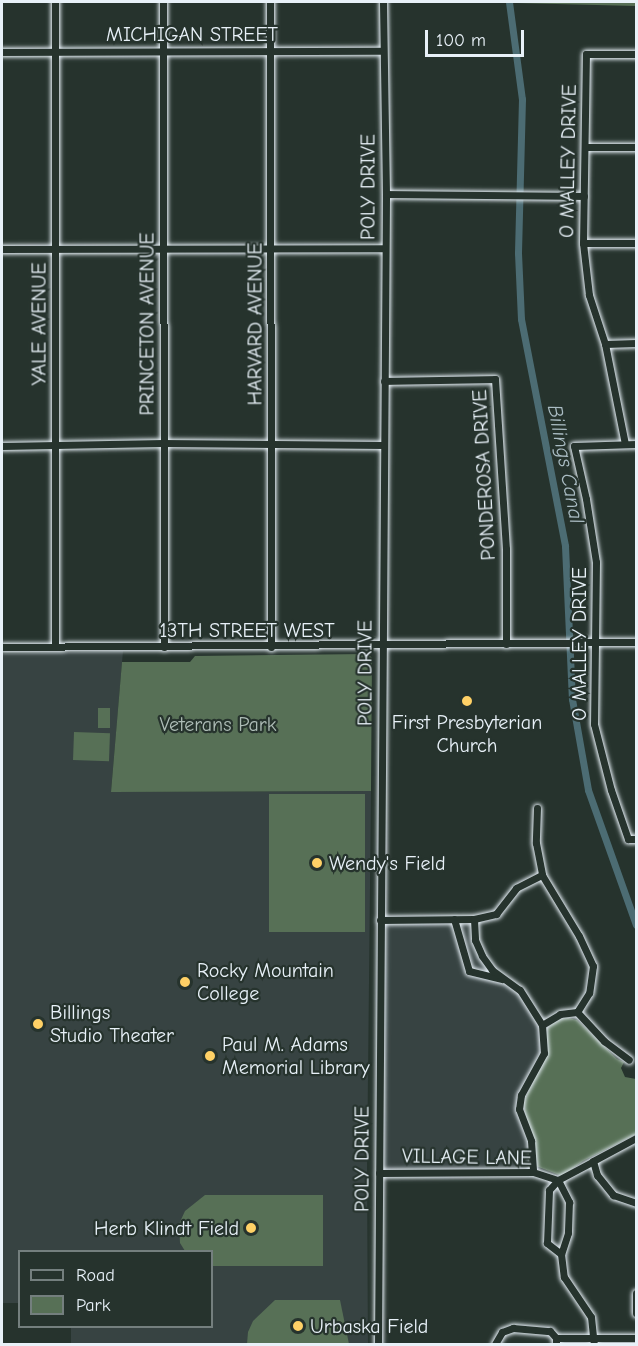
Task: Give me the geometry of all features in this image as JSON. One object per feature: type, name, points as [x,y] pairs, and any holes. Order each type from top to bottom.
[{"type":"street","name":"YALE AVENUE","points":[[55,2],[55,647]]},
{"type":"street","name":"PRINCETON AVENUE","points":[[163,2],[164,647]]},
{"type":"street","name":"HARVARD AVENUE","points":[[270,2],[271,646]]},
{"type":"street","name":"POLY DRIVE","points":[[378,1344],[381,645],[386,194],[383,2]]},
{"type":"street","name":"MICHIGAN STREET","points":[[2,52],[383,51]]},
{"type":"street","name":"O MALLEY DRIVE","points":[[636,54],[586,54],[583,243],[590,295],[605,344],[625,444],[574,446],[596,561],[594,724],[611,790],[628,839],[636,839]]},
{"type":"street","points":[[586,147],[636,147]]},
{"type":"street","points":[[386,194],[584,196]]},
{"type":"street","points":[[583,243],[636,243]]},
{"type":"street","points":[[2,249],[385,248]]},
{"type":"street","points":[[605,344],[636,343]]},
{"type":"street","name":"PONDEROSA DRIVE","points":[[384,381],[495,379],[506,549],[506,644]]},
{"type":"street","points":[[2,446],[163,443],[384,445]]},
{"type":"street","points":[[625,444],[636,444]]},
{"type":"street","name":"13TH STREET WEST","points":[[2,647],[636,642]]},
{"type":"street","points":[[537,808],[536,843],[542,875],[579,936],[593,966],[589,993],[577,1012]]},
{"type":"street","points":[[380,920],[474,919],[496,914],[516,888],[542,875]]},
{"type":"street","points":[[454,919],[469,970],[510,981]]},
{"type":"street","points":[[474,919],[475,940],[482,956],[492,970],[520,990],[542,1025],[544,1053],[521,1095],[519,1109],[531,1141],[533,1172]]},
{"type":"street","points":[[542,1025],[560,1014],[577,1012]]},
{"type":"street","points":[[577,1012],[604,1041],[629,1060]]},
{"type":"street","points":[[561,1254],[547,1243],[549,1190],[558,1180],[636,1138]]},
{"type":"street","points":[[593,1161],[597,1175],[613,1195],[636,1203]]},
{"type":"street","name":"VILLAGE LANE","points":[[379,1173],[533,1172],[558,1180],[569,1202],[568,1233],[561,1254],[564,1276],[591,1317],[593,1341]]},
{"type":"street","points":[[636,1293],[636,1313]]},
{"type":"street","points":[[495,1344],[502,1332],[513,1328],[550,1331],[556,1341],[636,1338]]},
{"type":"shaded area","name":"Rocky Mountain College","points":[[123,651],[111,792],[371,791],[367,1172],[368,1344],[71,1344],[71,1328],[213,1328],[213,1250],[18,1250],[18,1303],[2,1303],[2,654]]},
{"type":"shaded area","points":[[474,919],[475,940],[492,970],[510,981],[542,1025],[544,1053],[525,1088],[519,1109],[528,1135],[533,1172],[379,1173],[380,920]]},
{"type":"green space","points":[[514,2],[636,2],[636,6],[516,3]]},
{"type":"green space","name":"Veterans Park","points":[[368,654],[372,658],[371,791],[111,792],[122,662],[190,662],[195,656]]},
{"type":"green space","points":[[98,708],[110,708],[110,728],[98,728]]},
{"type":"green space","points":[[74,732],[110,733],[109,761],[73,760]]},
{"type":"green space","name":"Wendy's Field","points":[[269,794],[365,794],[365,932],[269,932]]},
{"type":"green space","points":[[558,1019],[577,1020],[617,1059],[624,1062],[621,1068],[625,1077],[636,1079],[636,1134],[583,1161],[562,1176],[536,1166],[523,1103],[547,1052],[546,1029]]},
{"type":"green space","name":"Herb Klindt Field","points":[[205,1195],[323,1195],[323,1266],[213,1266],[213,1250],[184,1250],[180,1243],[179,1224],[185,1211]]},
{"type":"green space","name":"Urbaska Field","points":[[275,1300],[340,1300],[349,1344],[247,1344],[248,1332],[253,1321]]},
{"type":"waterway","name":"Billings Canal","points":[[509,2],[522,99],[518,253],[521,319],[565,546],[572,699],[588,790],[636,925]]},
{"type":"place","name":"First Presbyterian Church","points":[[467,701]]},
{"type":"place","name":"Wendy's Field","points":[[317,863]]},
{"type":"place","name":"Rocky Mountain College","points":[[185,982]]},
{"type":"place","name":"Billings Studio Theater","points":[[38,1024]]},
{"type":"place","name":"Paul M. Adams Memorial Library","points":[[210,1056]]},
{"type":"place","name":"Herb Klindt Field","points":[[251,1228]]},
{"type":"place","name":"Urbaska Field","points":[[298,1326]]}]
